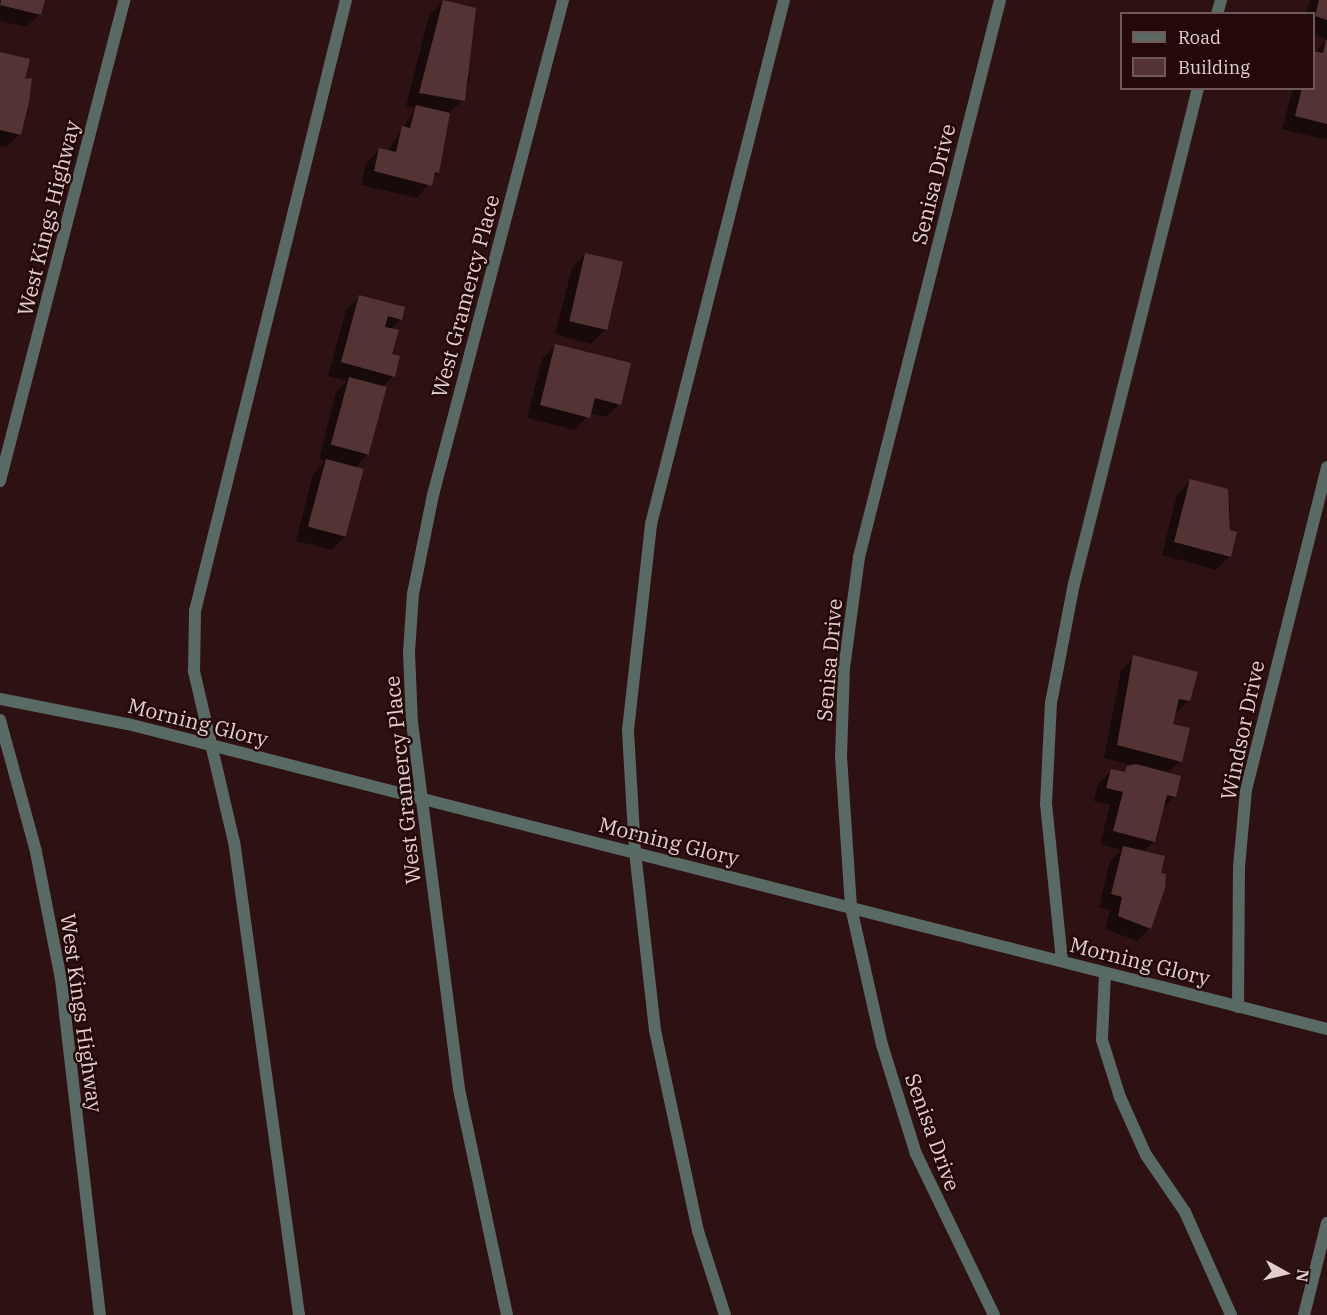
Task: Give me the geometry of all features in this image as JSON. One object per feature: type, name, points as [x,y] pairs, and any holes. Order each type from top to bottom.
[{"type":"street","name":"West Kings Highway","points":[[0,481],[124,0]]},
{"type":"street","points":[[299,1315],[252,953],[234,842],[194,671],[195,611],[346,0]]},
{"type":"street","name":"West Gramercy Place","points":[[507,1315],[459,1089],[420,798],[409,652],[413,594],[434,495],[563,0]]},
{"type":"street","points":[[725,1315],[670,1115],[634,852],[628,730],[651,524],[784,0]]},
{"type":"street","name":"Senisa Drive","points":[[994,1315],[916,1154],[882,1045],[851,907],[841,757],[844,668],[859,557],[1000,0]]},
{"type":"street","points":[[1062,961],[1046,804],[1051,703],[1074,584],[1198,90]]},
{"type":"street","name":"Windsor Drive","points":[[1238,1007],[1239,867],[1246,790],[1327,467]]},
{"type":"street","name":"Morning Glory","points":[[0,699],[210,745],[1327,1029]]},
{"type":"street","name":"West Kings Highway","points":[[0,720],[36,852],[61,979],[100,1315]]},
{"type":"street","points":[[1105,973],[1102,1040],[1120,1097],[1146,1155],[1185,1212],[1231,1315]]},
{"type":"street","points":[[1304,1315],[1327,1223]]},
{"type":"building","points":[[1,0],[45,0],[41,15],[0,5]]},
{"type":"building","points":[[443,0],[476,8],[465,101],[419,93]]},
{"type":"building","points":[[1319,0],[1327,0],[1327,20],[1315,16]]},
{"type":"building","points":[[1327,40],[1327,124],[1295,116],[1302,90],[1315,90],[1315,51],[1323,53]]},
{"type":"building","points":[[0,52],[30,59],[25,79],[32,78],[21,135],[0,130]]},
{"type":"building","points":[[416,105],[450,113],[439,173],[435,172],[432,186],[374,171],[379,148],[396,152],[402,126],[410,128]]},
{"type":"building","points":[[585,253],[623,262],[607,330],[569,321]]},
{"type":"building","points":[[359,295],[405,307],[402,320],[388,316],[385,327],[399,330],[392,354],[400,356],[395,377],[341,362]]},
{"type":"building","points":[[555,344],[631,363],[621,405],[595,398],[590,418],[540,405]]},
{"type":"building","points":[[349,377],[387,387],[369,455],[331,445]]},
{"type":"building","points":[[326,459],[364,469],[346,537],[308,527]]},
{"type":"building","points":[[1190,479],[1228,489],[1230,530],[1237,532],[1231,557],[1174,542]]},
{"type":"building","points":[[1133,655],[1198,672],[1190,701],[1179,699],[1173,724],[1190,728],[1182,762],[1117,745]]},
{"type":"building","points":[[1136,764],[1181,776],[1176,797],[1167,795],[1155,842],[1113,831],[1123,792],[1106,788],[1111,769],[1125,772],[1127,766]]},
{"type":"building","points":[[1123,846],[1165,856],[1161,873],[1166,874],[1165,888],[1151,929],[1118,916],[1122,897],[1111,894]]}]
